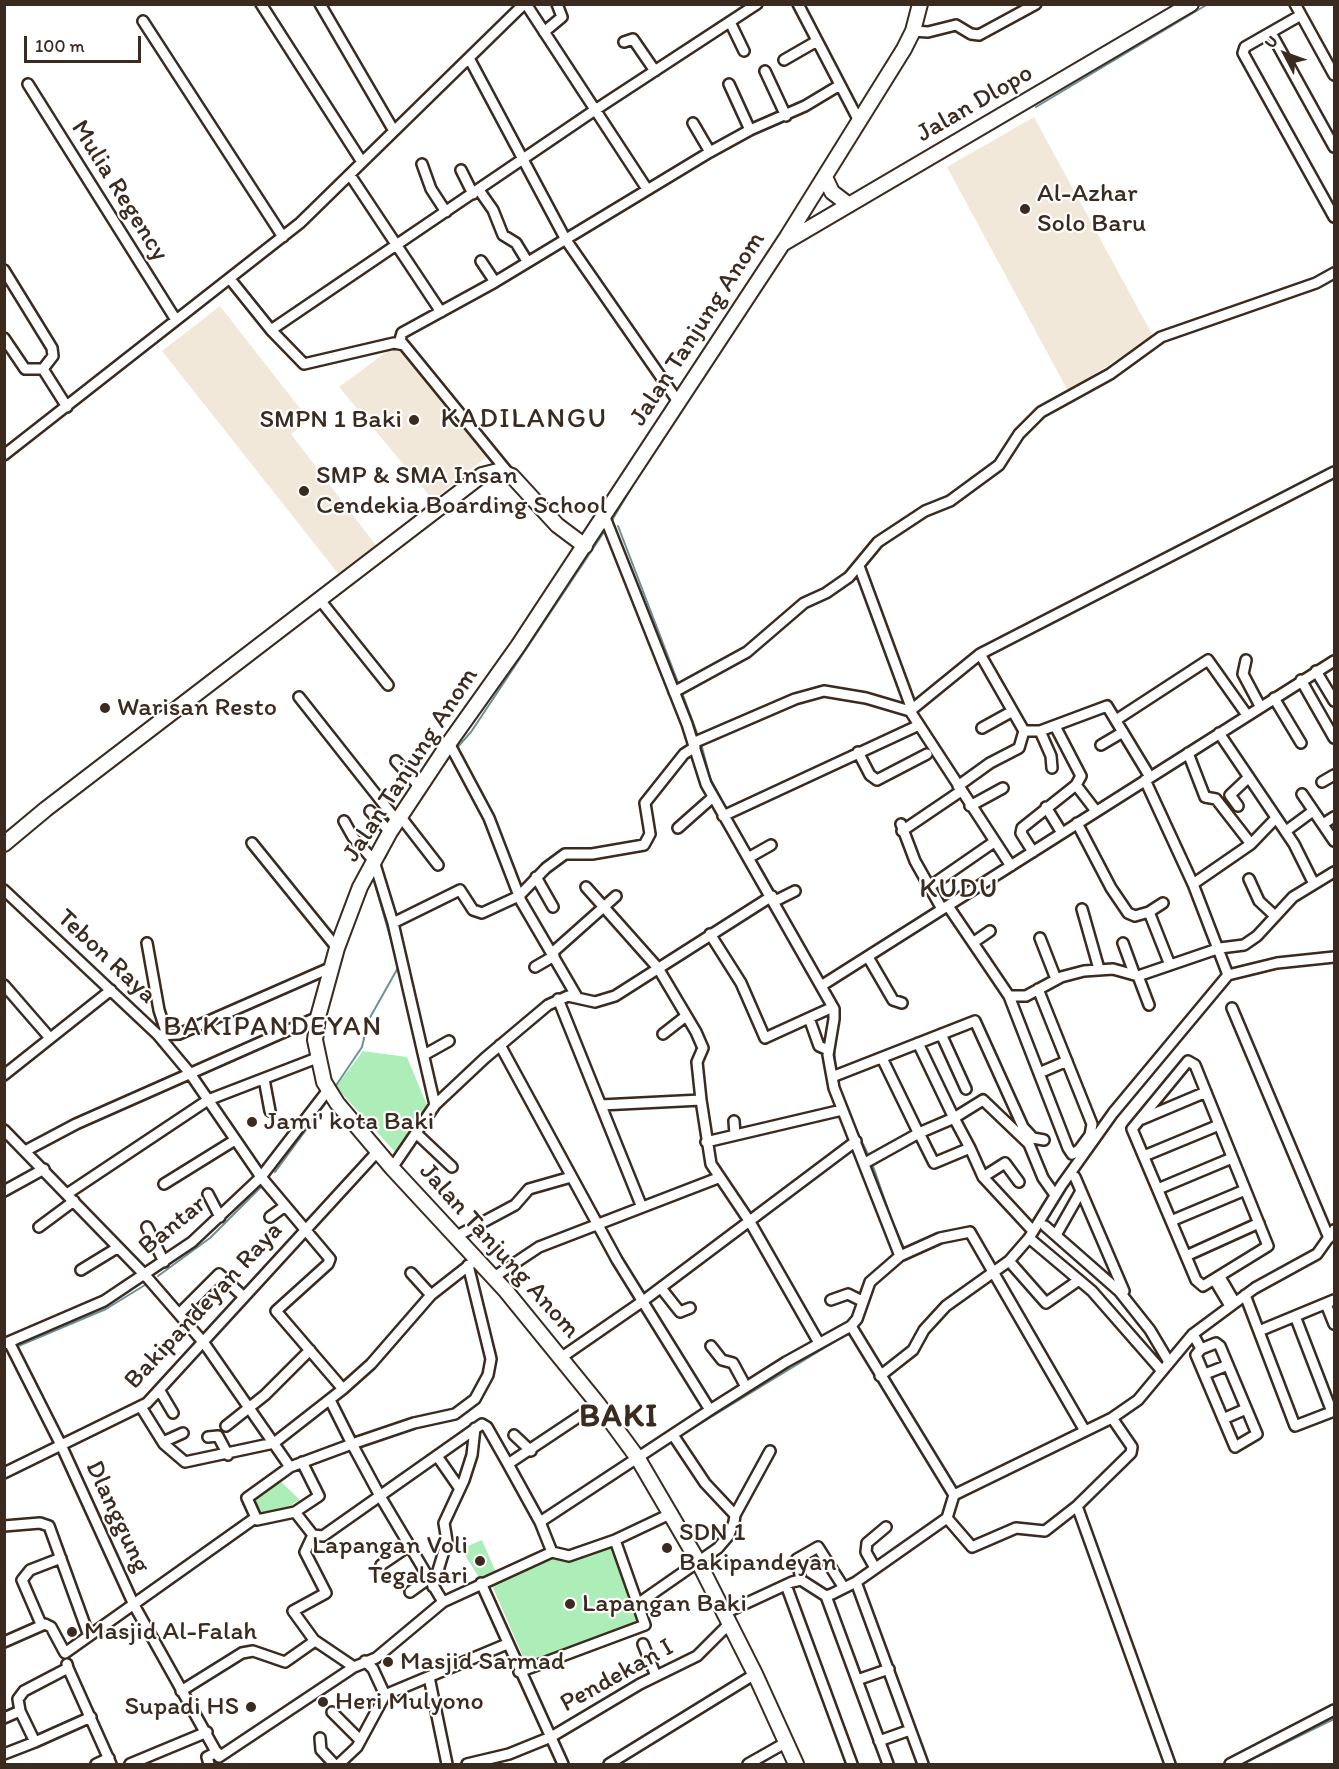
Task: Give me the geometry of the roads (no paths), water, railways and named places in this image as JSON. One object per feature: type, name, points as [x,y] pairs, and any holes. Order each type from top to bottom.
[{"type":"main road","name":"Jalan Tanjung Anom","points":[[796,1764],[755,1674],[699,1563],[672,1513],[637,1457],[562,1358],[494,1277],[472,1262],[457,1236],[392,1168],[328,1090],[317,1058],[315,1040],[318,1017],[337,948],[358,892],[396,823],[419,786],[452,749],[585,546],[608,522],[679,403],[782,245],[859,121],[913,31],[920,4]]},
{"type":"main road","name":"Jalan Dlopo","points":[[782,245],[1188,5]]},
{"type":"main road","points":[[825,177],[832,192],[849,206]]},
{"type":"main road","points":[[4,844],[45,809],[482,476],[498,471],[512,476],[557,525],[585,546]]},
{"type":"street","points":[[261,4],[362,162]]},
{"type":"street","points":[[320,4],[394,131]]},
{"type":"street","points":[[4,455],[283,237],[350,175],[525,4],[647,189]]},
{"type":"street","points":[[544,32],[562,17],[557,4]]},
{"type":"street","points":[[798,4],[859,121]]},
{"type":"street","points":[[913,31],[928,32],[956,25],[971,34],[979,35],[1036,4]]},
{"type":"street","points":[[1295,4],[1335,75]]},
{"type":"street","points":[[271,330],[751,6]]},
{"type":"street","points":[[1301,15],[1245,47],[1244,56],[1335,217]]},
{"type":"street","points":[[143,21],[283,237]]},
{"type":"street","points":[[730,22],[744,51]]},
{"type":"street","points":[[1271,33],[1335,147]]},
{"type":"street","points":[[624,42],[633,39],[655,71]]},
{"type":"street","points":[[784,60],[817,41]]},
{"type":"street","points":[[469,58],[566,240],[679,403]]},
{"type":"street","points":[[765,71],[786,116]]},
{"type":"street","name":"Mulia Regency","points":[[28,84],[176,320]]},
{"type":"street","points":[[729,84],[750,130]]},
{"type":"street","points":[[512,476],[403,344],[400,340],[402,333],[495,282],[710,152],[750,130],[786,116],[840,85]]},
{"type":"street","points":[[693,123],[710,152]]},
{"type":"street","points":[[422,164],[431,189],[446,212]]},
{"type":"street","points":[[461,170],[476,192],[493,210],[503,235],[516,243],[527,261]]},
{"type":"street","points":[[350,175],[441,312]]},
{"type":"street","points":[[481,261],[495,282]]},
{"type":"street","points":[[4,270],[52,348],[53,356],[43,369]]},
{"type":"street","points":[[678,691],[747,652],[804,603],[836,587],[859,566],[878,542],[925,511],[950,501],[999,465],[1019,434],[1035,416],[1072,393],[1110,374],[1161,337],[1316,283],[1335,273]]},
{"type":"street","points":[[230,279],[295,358],[310,364],[393,343],[403,344]]},
{"type":"street","points":[[4,338],[25,369],[43,369]]},
{"type":"street","points":[[43,369],[67,407]]},
{"type":"street","points":[[911,709],[980,654],[1335,472]]},
{"type":"street","points":[[608,522],[678,691],[713,797],[727,813],[824,984],[833,1007],[834,1019],[828,1050],[842,1110],[856,1141],[869,1161],[904,1253]]},
{"type":"street","points":[[859,566],[917,726],[1011,866]]},
{"type":"street","points":[[320,600],[388,685]]},
{"type":"street","points":[[980,654],[1011,712],[1024,731]]},
{"type":"street","points":[[1116,720],[1208,660],[1247,715]]},
{"type":"street","points":[[1246,660],[1242,669],[1245,681],[1260,706]]},
{"type":"street","points":[[824,984],[1301,680],[1333,664]]},
{"type":"street","points":[[1316,671],[1335,701]]},
{"type":"street","points":[[1301,680],[1335,738]]},
{"type":"street","points":[[393,923],[456,890],[464,892],[473,910],[478,914],[519,896],[536,877],[565,854],[592,854],[644,845],[650,834],[645,803],[681,757],[697,743],[795,699],[824,692],[866,698],[911,709]]},
{"type":"street","points":[[299,698],[396,823],[438,865]]},
{"type":"street","points":[[1274,698],[1301,743]]},
{"type":"street","points":[[1024,731],[1040,731],[1105,706],[1116,720],[1148,778],[1220,948],[1228,975]]},
{"type":"street","points":[[982,728],[1011,712]]},
{"type":"street","points":[[727,813],[917,726]]},
{"type":"street","points":[[1033,852],[1021,831],[1046,807],[1076,785],[1081,776],[1055,726]]},
{"type":"street","points":[[1024,731],[1019,748],[990,764],[902,828],[929,887],[974,942],[1009,996],[1072,1154],[1093,1128],[1038,989]]},
{"type":"street","points":[[1040,731],[1051,756],[1052,768]]},
{"type":"street","points":[[1101,745],[1123,732]]},
{"type":"street","points":[[1220,733],[1286,831],[1314,884]]},
{"type":"street","points":[[452,749],[489,818],[519,896],[578,998]]},
{"type":"street","points":[[858,752],[870,775],[877,780],[927,754]]},
{"type":"street","points":[[1188,753],[1205,797],[1214,798],[1221,804],[1251,844]]},
{"type":"street","points":[[396,761],[419,786]]},
{"type":"street","points":[[1322,782],[1335,775]]},
{"type":"street","points":[[1221,804],[1249,777]]},
{"type":"street","points":[[1076,785],[1096,812]]},
{"type":"street","points":[[970,806],[1003,788]]},
{"type":"street","points":[[1302,794],[1335,842]]},
{"type":"street","points":[[1230,795],[1238,806]]},
{"type":"street","points":[[678,828],[713,797]]},
{"type":"street","points":[[1046,807],[1062,833]]},
{"type":"street","points":[[370,811],[396,823]]},
{"type":"street","points":[[1286,831],[1313,811]]},
{"type":"street","points":[[1323,824],[1335,817]]},
{"type":"street","points":[[1193,884],[1251,844],[1276,818]]},
{"type":"street","points":[[344,821],[374,861],[393,923],[435,1105]]},
{"type":"street","points":[[1077,823],[1111,888],[1128,913],[1135,916],[1149,912],[1163,903]]},
{"type":"street","points":[[929,887],[994,842]]},
{"type":"street","points":[[252,843],[337,948]]},
{"type":"street","points":[[752,856],[771,845]]},
{"type":"street","points":[[1009,996],[1019,997],[1056,979],[1099,969],[1136,975],[1220,948],[1250,942],[1293,897],[1335,872]]},
{"type":"street","points":[[536,877],[554,907]]},
{"type":"street","points":[[1249,879],[1259,901],[1274,915]]},
{"type":"street","points":[[586,887],[658,968],[703,1048],[697,1062],[701,1100],[706,1142],[718,1178],[750,1222],[819,1343]]},
{"type":"street","points":[[392,1168],[435,1105],[500,1045],[558,999],[568,996],[595,1002],[604,1001],[710,934],[795,891]]},
{"type":"street","name":"Tebon Raya","points":[[7,895],[163,1035],[172,1052],[189,1072],[262,1179],[330,1259],[330,1262],[276,1311],[310,1350]]},
{"type":"street","points":[[535,967],[553,954],[616,896]]},
{"type":"street","points":[[1082,909],[1099,969]]},
{"type":"street","points":[[1149,912],[1170,965]]},
{"type":"street","points":[[974,942],[990,931]]},
{"type":"street","points":[[710,934],[741,983],[763,1037],[771,1037],[833,1007]]},
{"type":"street","points":[[1040,938],[1056,979]]},
{"type":"street","points":[[147,943],[163,1035],[179,1034],[332,967]]},
{"type":"street","points":[[1123,943],[1149,1005]]},
{"type":"street","points":[[868,957],[893,1000],[902,1003]]},
{"type":"street","points":[[880,1376],[913,1350],[924,1330],[945,1306],[1009,1261],[1031,1235],[1055,1195],[1113,1113],[1228,975],[1277,963],[1335,957]]},
{"type":"street","points":[[4,985],[50,1038]]},
{"type":"street","points":[[4,1075],[111,990]]},
{"type":"street","points":[[558,999],[641,1205]]},
{"type":"street","points":[[826,1596],[856,1582],[947,1518],[954,1495],[1112,1418],[1138,1400],[1193,1334],[1277,1274],[1308,1260],[1332,1234],[1232,1008]]},
{"type":"street","points":[[663,1034],[686,1016]]},
{"type":"street","points":[[25,1151],[76,1124],[189,1072],[318,1017]]},
{"type":"street","points":[[809,1018],[819,1046],[828,1050]]},
{"type":"street","points":[[835,1076],[975,1021],[1023,1127],[1033,1138],[1044,1140]]},
{"type":"street","points":[[172,1052],[179,1034]]},
{"type":"street","points":[[941,1034],[966,1089]]},
{"type":"street","points":[[424,1055],[449,1041]]},
{"type":"street","points":[[918,1043],[982,1176],[1031,1235],[1078,1281],[1092,1291],[1162,1371]]},
{"type":"street","points":[[500,1045],[596,1223],[710,1410]]},
{"type":"street","points":[[39,1227],[70,1198],[208,1100],[317,1058]]},
{"type":"street","points":[[882,1058],[934,1163],[969,1148]]},
{"type":"street","points":[[1039,1073],[1067,1061]]},
{"type":"street","points":[[1188,1061],[1195,1065],[1268,1246],[1207,1286],[1200,1286],[1132,1129],[1138,1121],[1188,1061]]},
{"type":"street","points":[[264,1079],[270,1111]]},
{"type":"street","name":"Bantar","points":[[9,1345],[86,1311],[147,1277],[262,1179],[328,1090]]},
{"type":"street","points":[[1138,1121],[1206,1092]]},
{"type":"street","points":[[601,1105],[701,1100]]},
{"type":"street","points":[[869,1161],[918,1131],[953,1116],[979,1100],[984,1100],[1029,1144],[1043,1178],[1055,1195]]},
{"type":"street","points":[[706,1142],[842,1110]]},
{"type":"street","points":[[734,1121],[735,1135]]},
{"type":"street","points":[[1144,1156],[1219,1125]]},
{"type":"street","points":[[4,1130],[147,1277],[204,1343],[290,1467]]},
{"type":"street","points":[[416,1133],[452,1167]]},
{"type":"street","points":[[164,1184],[235,1140]]},
{"type":"street","points":[[562,1358],[661,1288],[856,1141]]},
{"type":"street","name":"Bakipandeyan Raya","points":[[4,1473],[141,1407],[160,1391],[378,1151]]},
{"type":"street","points":[[1158,1189],[1232,1158]]},
{"type":"street","points":[[982,1176],[1005,1164],[1019,1182]]},
{"type":"street","points":[[4,1191],[44,1169]]},
{"type":"street","points":[[457,1236],[515,1205],[529,1189],[571,1177]]},
{"type":"street","points":[[494,1277],[525,1253],[641,1205],[718,1178]]},
{"type":"street","points":[[1076,1178],[1128,1302]]},
{"type":"street","points":[[1171,1221],[1245,1190]]},
{"type":"street","points":[[1056,1235],[1081,1191]]},
{"type":"street","points":[[207,1194],[220,1217]]},
{"type":"street","points":[[270,1217],[285,1206]]},
{"type":"street","points":[[1186,1256],[1259,1223]]},
{"type":"street","points":[[1045,1226],[1105,1276],[1128,1302],[1169,1362]]},
{"type":"street","points":[[147,1227],[164,1262]]},
{"type":"street","points":[[540,1522],[746,1387],[819,1343],[852,1328],[859,1316],[870,1282],[904,1253],[940,1238],[968,1232],[994,1272],[1085,1431]]},
{"type":"street","points":[[81,1270],[117,1248]]},
{"type":"street","points":[[1009,1261],[1046,1303],[1078,1281]]},
{"type":"street","points":[[141,1407],[163,1442],[172,1453],[185,1462],[228,1455],[274,1443],[330,1400],[371,1364],[430,1296],[472,1262],[491,1359],[488,1375],[475,1399],[455,1414],[414,1423],[352,1444],[302,1462],[290,1467],[247,1498],[255,1518],[259,1521],[295,1512],[319,1496],[302,1462]]},
{"type":"street","points":[[411,1273],[430,1296]]},
{"type":"street","points":[[179,1314],[219,1274],[244,1297]]},
{"type":"street","points":[[1217,1279],[1233,1304]]},
{"type":"street","points":[[661,1288],[680,1312],[690,1308]]},
{"type":"street","points":[[831,1300],[848,1294],[862,1301]]},
{"type":"street","points":[[1245,1295],[1296,1426],[1334,1412],[1295,1316]]},
{"type":"street","points":[[1259,1331],[1330,1302],[1335,1324]]},
{"type":"street","points":[[852,1328],[954,1495]]},
{"type":"street","points":[[1193,1334],[1201,1349]]},
{"type":"street","points":[[1218,1344],[1257,1434],[1235,1447],[1196,1354],[1201,1349],[1218,1344]]},
{"type":"street","name":"Dlanggung","points":[[9,1345],[61,1445],[134,1605],[220,1758]]},
{"type":"street","points":[[711,1346],[722,1360],[733,1363],[746,1387]]},
{"type":"street","points":[[226,1426],[250,1409],[310,1350],[343,1389]]},
{"type":"street","points":[[1205,1374],[1228,1365]]},
{"type":"street","points":[[160,1391],[173,1413]]},
{"type":"street","points":[[330,1400],[380,1496],[443,1602]]},
{"type":"street","points":[[508,1464],[531,1451],[598,1404]]},
{"type":"street","points":[[1223,1419],[1246,1409]]},
{"type":"street","points":[[947,1518],[968,1544],[976,1548],[1016,1528],[1045,1531],[1077,1506],[1132,1451],[1112,1418]]},
{"type":"street","points":[[295,1512],[313,1535],[323,1536],[482,1424],[487,1427],[540,1522],[552,1552]]},
{"type":"street","points":[[410,1592],[430,1583],[447,1541],[444,1523],[460,1489],[472,1455],[475,1428]]},
{"type":"street","points":[[163,1442],[183,1433]]},
{"type":"street","points":[[514,1435],[531,1451]]},
{"type":"street","points":[[673,1435],[700,1477],[735,1515]]},
{"type":"street","points":[[208,1437],[218,1436],[228,1455]]},
{"type":"street","points":[[639,1603],[699,1563],[724,1542],[732,1528],[735,1515],[770,1451]]},
{"type":"street","points":[[437,1456],[460,1489]]},
{"type":"street","points":[[1077,1506],[1170,1764]]},
{"type":"street","points":[[209,1764],[207,1757],[220,1758],[354,1667],[376,1658],[443,1602],[552,1552],[569,1556],[615,1540],[672,1513]]},
{"type":"street","points":[[65,1653],[255,1518]]},
{"type":"street","points":[[4,1526],[47,1524],[89,1636]]},
{"type":"street","points":[[876,1568],[866,1552],[867,1544],[886,1527]]},
{"type":"street","points":[[313,1535],[305,1552],[326,1593],[293,1611],[314,1640],[354,1667]]},
{"type":"street","points":[[519,1672],[645,1625],[615,1540]]},
{"type":"street","points":[[381,1564],[409,1546]]},
{"type":"street","points":[[844,1588],[818,1547],[797,1559],[801,1580],[826,1596],[888,1764]]},
{"type":"street","points":[[41,1624],[22,1580],[30,1570],[61,1558]]},
{"type":"street","name":"Pendekan I","points":[[467,1764],[501,1757],[550,1737],[656,1676],[697,1656],[726,1619],[786,1584],[801,1580]]},
{"type":"street","points":[[856,1582],[923,1764]]},
{"type":"street","points":[[481,1583],[519,1672],[563,1764]]},
{"type":"street","points":[[786,1584],[852,1764]]},
{"type":"street","points":[[4,1642],[41,1624],[51,1627],[65,1653],[68,1668],[110,1761],[96,1764]]},
{"type":"street","points":[[181,1691],[242,1653],[253,1651],[285,1662],[302,1652],[314,1640]]},
{"type":"street","points":[[339,1764],[349,1756],[360,1740],[385,1695],[507,1644]]},
{"type":"street","points":[[644,1644],[656,1676]]},
{"type":"street","points":[[373,1669],[376,1658]]},
{"type":"street","points":[[365,1661],[373,1669],[385,1695]]},
{"type":"street","points":[[35,1742],[20,1711],[18,1703],[21,1693],[68,1668]]},
{"type":"street","points":[[857,1680],[889,1669]]},
{"type":"street","points":[[609,1764],[755,1674]]},
{"type":"street","points":[[429,1677],[447,1764]]},
{"type":"street","points":[[1230,1764],[1335,1710]]},
{"type":"street","points":[[4,1718],[20,1711]]},
{"type":"street","points":[[332,1712],[360,1740]]},
{"type":"street","points":[[4,1755],[91,1717]]},
{"type":"street","points":[[879,1741],[910,1730]]},
{"type":"street","points":[[130,1764],[207,1732]]},
{"type":"street","points":[[320,1738],[321,1750],[334,1764]]},
{"type":"street","points":[[748,1764],[785,1743]]},
{"type":"waterway","points":[[1036,107],[1208,4]]},
{"type":"waterway","points":[[871,200],[948,155]]},
{"type":"waterway","points":[[809,236],[856,208]]},
{"type":"waterway","points":[[611,522],[642,470]]},
{"type":"waterway","points":[[618,526],[679,685]]},
{"type":"waterway","points":[[455,750],[471,732],[606,529]]},
{"type":"waterway","points":[[681,690],[699,738]]},
{"type":"waterway","points":[[701,743],[710,778],[727,810]]},
{"type":"waterway","points":[[443,766],[452,754]]},
{"type":"waterway","points":[[730,815],[751,852]]},
{"type":"waterway","points":[[385,858],[389,850]]},
{"type":"waterway","points":[[754,856],[775,893]]},
{"type":"waterway","points":[[373,877],[396,958]]},
{"type":"waterway","points":[[779,901],[800,941]]},
{"type":"waterway","points":[[335,1087],[362,1047],[368,1021],[399,966]]},
{"type":"waterway","points":[[834,1045],[836,1072]]},
{"type":"waterway","points":[[837,1078],[839,1090]]},
{"type":"waterway","points":[[275,1172],[328,1100]]},
{"type":"waterway","points":[[851,1120],[870,1158]]},
{"type":"waterway","points":[[872,1163],[893,1224],[905,1250]]},
{"type":"waterway","points":[[158,1276],[210,1238],[262,1186]]},
{"type":"waterway","points":[[886,1274],[904,1258]]},
{"type":"waterway","points":[[16,1347],[106,1309],[145,1285]]},
{"type":"waterway","points":[[861,1320],[866,1306]]},
{"type":"waterway","points":[[680,1436],[852,1331]]},
{"type":"waterway","points":[[1242,1764],[1334,1719]]},
{"type":"place","name":"Al-Azhar Solo Baru","points":[[1025,209]]},
{"type":"place","name":"SMPN 1 Baki","points":[[414,420]]},
{"type":"place","name":"SMP & SMA Insan Cendekia Boarding School","points":[[304,491]]},
{"type":"place","name":"Warisan Resto","points":[[105,708]]},
{"type":"place","name":"Jami' kota Baki","points":[[252,1122]]},
{"type":"place","name":"SDN 1 Bakipandeyan","points":[[667,1548]]},
{"type":"place","name":"Lapangan Voli Tegalsari","points":[[480,1561]]},
{"type":"place","name":"Lapangan Baki","points":[[570,1604]]},
{"type":"place","name":"Masjid Al-Falah","points":[[72,1632]]},
{"type":"place","name":"Masjid Sarmad","points":[[388,1662]]},
{"type":"place","name":"Heri Mulyono","points":[[323,1702]]},
{"type":"place","name":"Supadi HS","points":[[251,1707]]},
{"type":"district","name":"KADILANGU","points":[[524,420]]},
{"type":"district","name":"KUDU","points":[[959,890]]},
{"type":"district","name":"BAKIPANDEYAN","points":[[273,1028]]},
{"type":"district","name":"BAKI","points":[[619,1418]]}]
